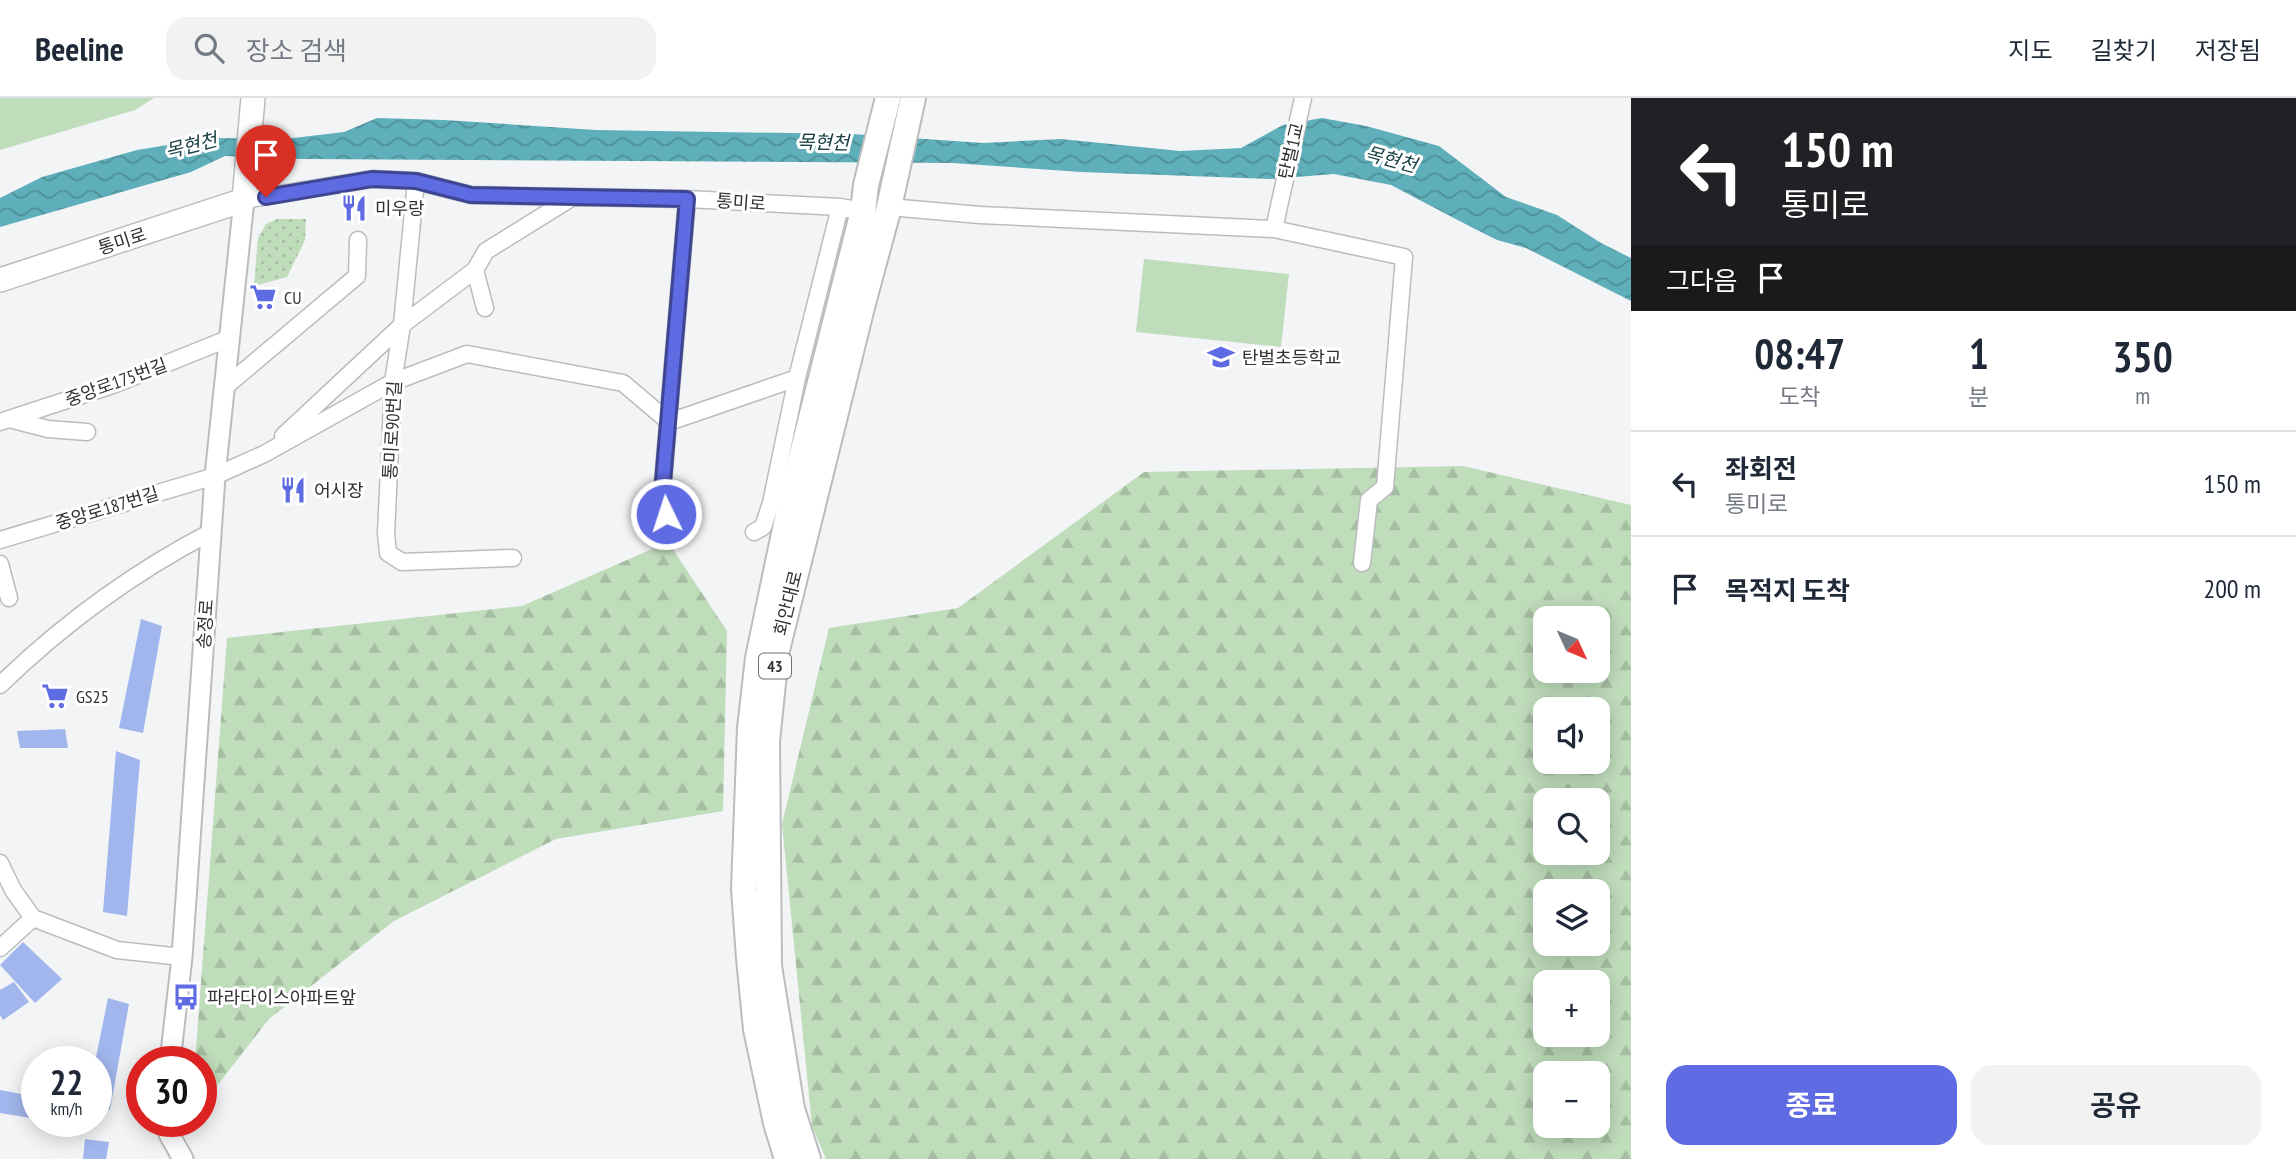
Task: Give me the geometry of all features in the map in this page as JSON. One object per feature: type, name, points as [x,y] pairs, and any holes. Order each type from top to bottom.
[{"type":"main road","points":[[245,194],[253,98]]},
{"type":"main road","name":"회안대로","points":[[787,1159],[776,1122],[756,1029],[749,958],[744,889],[750,728],[758,658],[852,209],[866,185],[899,102]]},
{"type":"main road","name":"회안대로","points":[[808,1159],[792,1109],[769,966],[767,741],[776,654],[891,195],[899,102]]},
{"type":"main road","name":"통미로","points":[[0,263],[245,194]]},
{"type":"main road","name":"통미로","points":[[0,280],[245,194]]},
{"type":"street","name":"탄벌1교","points":[[1274,229],[1303,98]]},
{"type":"street","name":"통미로","points":[[245,194],[372,179],[416,181],[471,195],[687,199],[852,209]]},
{"type":"street","name":"통미로90번길","points":[[416,181],[402,325],[393,382],[386,534],[388,553],[402,562],[513,558]]},
{"type":"street","name":"송정로","points":[[172,1046],[182,957],[215,476],[245,194]]},
{"type":"street","points":[[891,195],[979,215],[1274,229],[1404,257],[1385,487],[1369,500],[1362,563]]},
{"type":"street","points":[[264,454],[402,325],[475,270],[486,251],[573,197]]},
{"type":"street","points":[[666,514],[663,482],[687,199]]},
{"type":"street","points":[[754,532],[763,527],[771,502],[797,378],[852,209]]},
{"type":"street","points":[[225,387],[357,276],[358,240]]},
{"type":"street","points":[[475,270],[485,308]]},
{"type":"street","name":"중앙로175번길","points":[[4,420],[113,385],[230,338]]},
{"type":"street","points":[[264,454],[393,382],[467,354],[623,383],[669,422]]},
{"type":"street","points":[[669,422],[797,378]]},
{"type":"street","points":[[4,420],[48,429],[87,432]]},
{"type":"street","name":"중앙로187번길","points":[[0,540],[215,476],[264,454]]},
{"type":"street","points":[[0,685],[39,647],[97,603],[173,552],[211,532]]},
{"type":"street","points":[[0,564],[9,598]]},
{"type":"street","points":[[0,863],[13,890],[33,918],[117,950],[182,957]]},
{"type":"street","points":[[0,948],[33,918]]},
{"type":"street","points":[[171,1137],[183,1159]]},
{"type":"green space","points":[[0,98],[154,98],[135,110],[0,150]]},
{"type":"green space","points":[[277,219],[306,219],[305,240],[287,277],[254,286],[258,238],[266,224]]},
{"type":"green space","points":[[1144,259],[1289,274],[1281,347],[1136,332]]},
{"type":"green space","points":[[1463,466],[1631,505],[1631,1159],[826,1159],[812,1126],[782,824],[829,628],[958,608],[1144,472]]},
{"type":"green space","points":[[668,542],[727,631],[723,811],[556,839],[394,921],[269,1019],[217,1086],[217,1046],[196,1046],[227,638],[522,606]]},
{"type":"water","name":"목현천","points":[[377,118],[596,130],[852,134],[983,143],[1061,139],[1180,151],[1241,148],[1283,125],[1322,118],[1366,126],[1439,146],[1506,197],[1557,215],[1601,243],[1631,258],[1631,301],[1526,248],[1497,240],[1391,185],[1334,174],[1271,179],[1081,172],[953,163],[302,159],[225,156],[191,172],[0,227],[0,198],[42,177],[137,150],[211,138],[285,139],[344,132]]},
{"type":"building","points":[[141,619],[162,626],[143,733],[119,728]]},
{"type":"building","points":[[65,729],[68,748],[20,748],[17,731]]},
{"type":"building","points":[[116,751],[140,760],[127,916],[103,912]]},
{"type":"building","points":[[23,942],[62,979],[35,1003],[0,965]]},
{"type":"building","points":[[14,982],[29,1002],[3,1020],[0,1015],[0,990]]},
{"type":"building","points":[[108,998],[129,1004],[112,1099],[112,1046],[98,1046]]},
{"type":"building","points":[[0,1090],[21,1094],[21,1116],[0,1113]]},
{"type":"building","points":[[85,1139],[109,1142],[106,1159],[83,1159]]},
{"type":"place","name":"미우랑","points":[[354,208]]},
{"type":"place","name":"CU","points":[[263,297]]},
{"type":"place","name":"탄벌초등학교","points":[[1221,357]]},
{"type":"place","name":"어시장","points":[[293,490]]},
{"type":"place","name":"GS25","points":[[55,696]]},
{"type":"place","name":"파라다이스아파트앞","points":[[186,997]]},
{"type":"route","points":[[266,197],[372,179],[416,181],[471,195],[687,199],[663,482],[666,514]]}]
